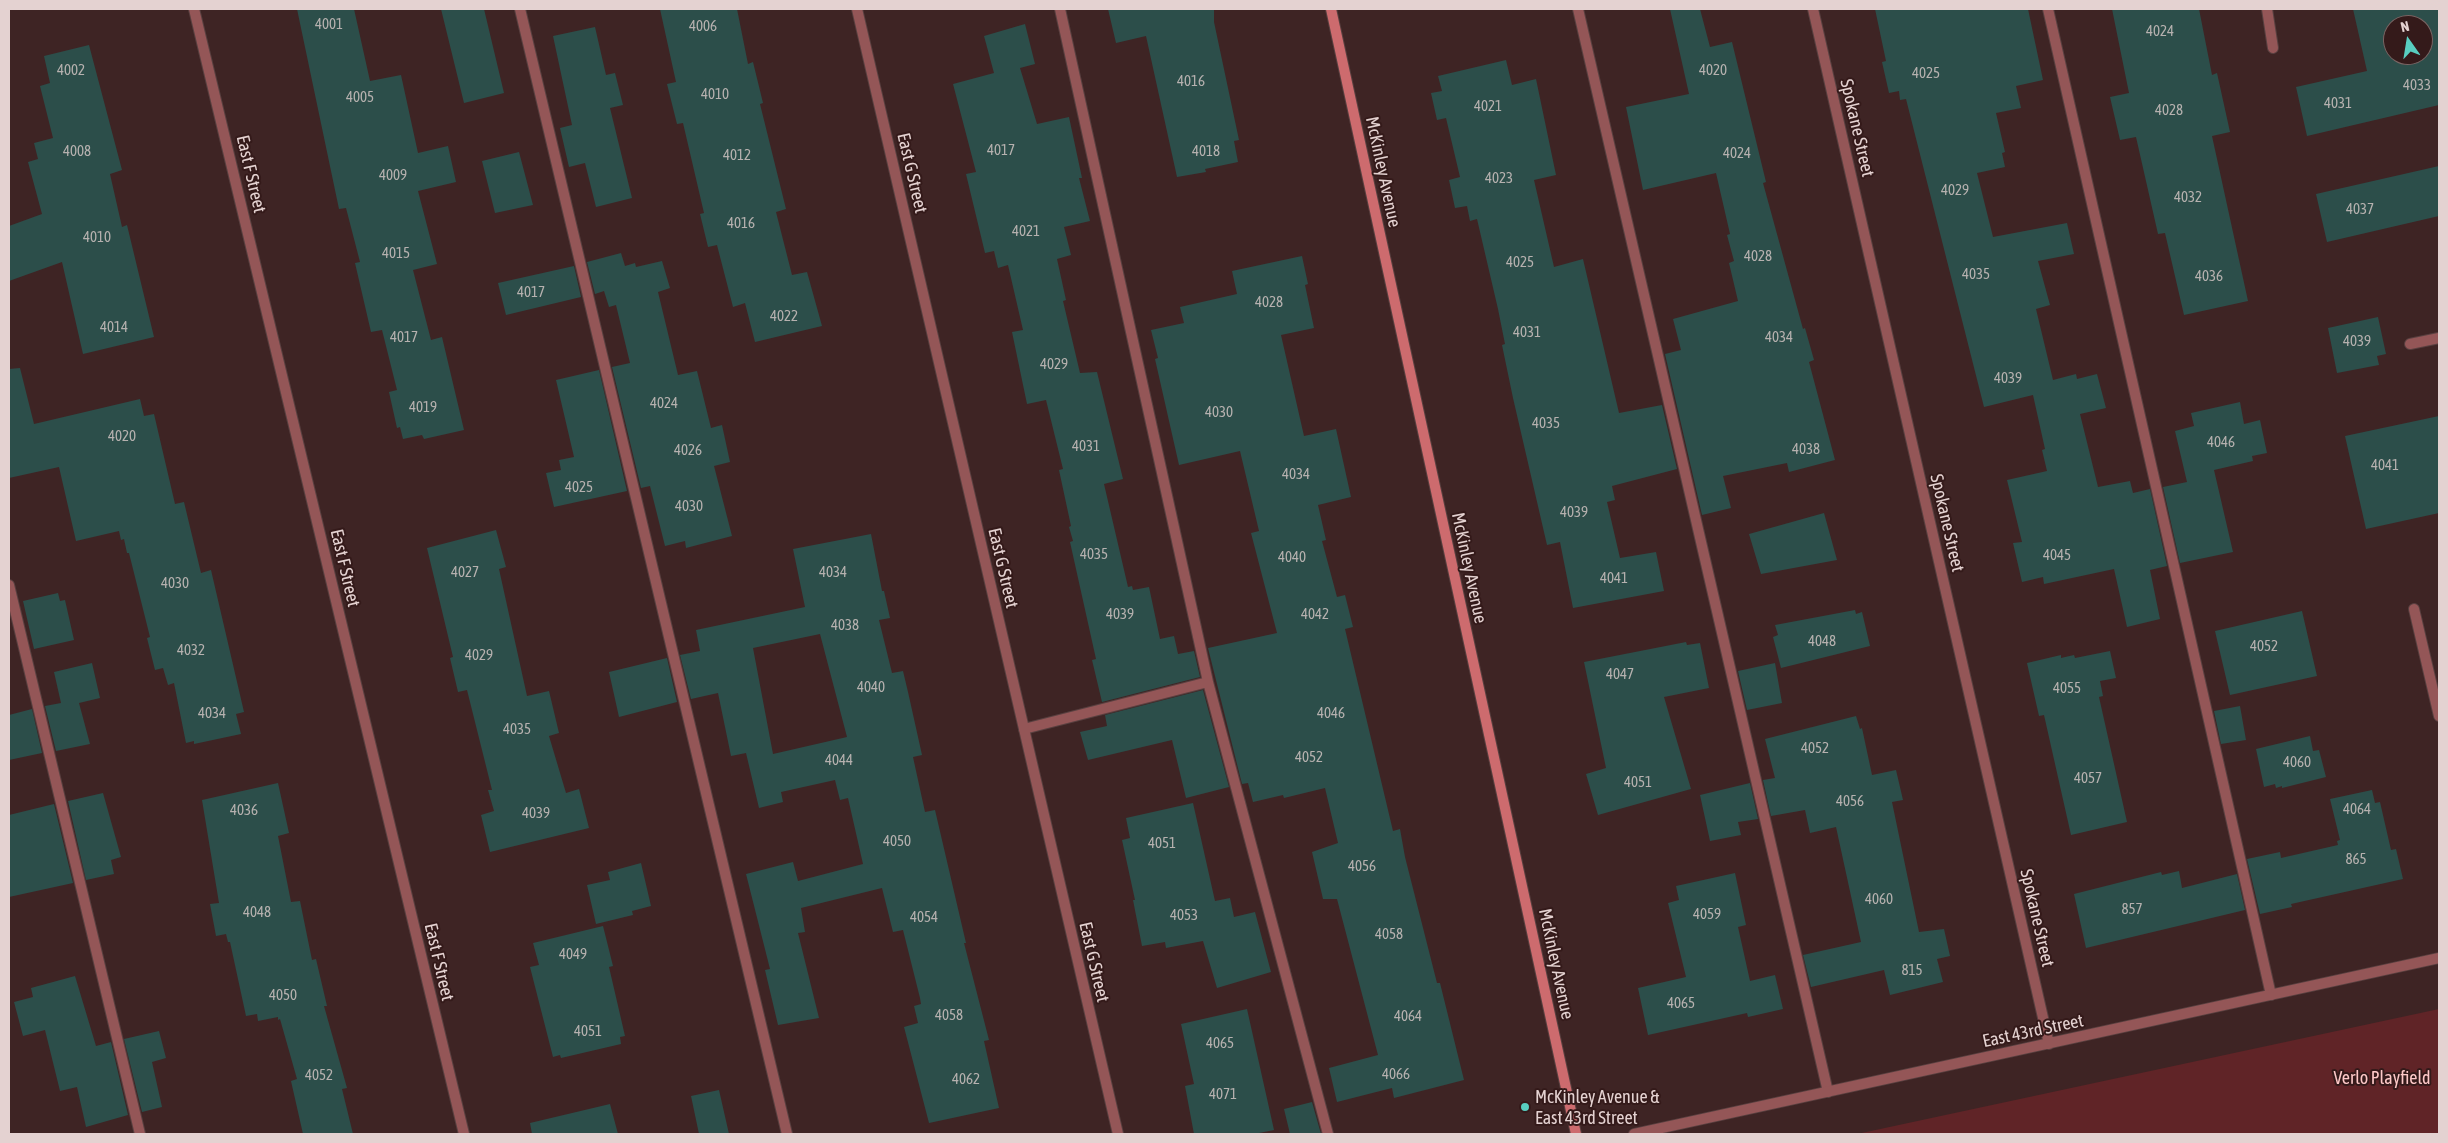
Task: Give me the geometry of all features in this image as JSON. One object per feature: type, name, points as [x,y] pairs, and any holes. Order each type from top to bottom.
[{"type":"main road","name":"McKinley Avenue","points":[[1331,9],[1576,1134]]},
{"type":"street","name":"East F Street","points":[[194,9],[464,1134]]},
{"type":"street","points":[[520,9],[787,1134]]},
{"type":"street","name":"East G Street","points":[[857,9],[1118,1134]]},
{"type":"street","points":[[1060,9],[1208,682],[1328,1134]]},
{"type":"street","points":[[1578,9],[1828,1092]]},
{"type":"street","name":"Spokane Street","points":[[1813,9],[2049,1044]]},
{"type":"street","points":[[2048,9],[2271,995]]},
{"type":"street","points":[[2267,9],[2273,48]]},
{"type":"street","points":[[2410,344],[2439,338]]},
{"type":"street","points":[[9,585],[140,1134]]},
{"type":"street","points":[[2414,609],[2439,716]]},
{"type":"street","points":[[1024,729],[1208,682]]},
{"type":"street","name":"East 43rd Street","points":[[1634,1134],[2439,958]]},
{"type":"green space","name":"Verlo Playfield","points":[[2439,1009],[2439,1134],[1857,1134]]},
{"type":"building","points":[[297,9],[354,9],[370,81],[401,75],[418,153],[448,146],[456,182],[418,191],[437,264],[413,270],[431,340],[442,337],[464,430],[424,439],[422,435],[403,439],[400,427],[397,428],[389,392],[397,390],[382,330],[371,332],[355,263],[360,262],[346,208],[339,209]]},
{"type":"building","points":[[441,9],[484,9],[504,93],[464,103]]},
{"type":"building","points":[[660,9],[737,9],[748,64],[753,62],[763,103],[760,104],[786,209],[776,212],[792,275],[807,272],[822,326],[755,342],[745,303],[733,307],[717,245],[708,247],[700,214],[704,213],[683,123],[677,124],[667,84],[676,82]]},
{"type":"building","points":[[1108,9],[1214,9],[1214,22],[1239,140],[1234,141],[1238,162],[1205,169],[1206,172],[1177,177],[1146,36],[1116,43]]},
{"type":"building","points":[[1670,9],[1700,9],[1710,47],[1732,42],[1766,182],[1763,183],[1803,329],[1805,328],[1814,360],[1809,362],[1835,460],[1789,472],[1787,463],[1723,476],[1731,508],[1702,515],[1665,354],[1681,350],[1673,319],[1738,301],[1729,263],[1734,261],[1727,235],[1730,234],[1716,173],[1643,190],[1626,107],[1689,94]]},
{"type":"building","points":[[1875,9],[2028,9],[2043,80],[2016,86],[2021,108],[1996,113],[2005,152],[2002,153],[2005,167],[1977,173],[1993,237],[2067,223],[2074,254],[2038,261],[2050,305],[2036,309],[2053,380],[2076,374],[2077,379],[2097,374],[2106,408],[2080,414],[2098,487],[2130,481],[2133,493],[2150,489],[2167,566],[2150,570],[2160,619],[2127,627],[2114,569],[2044,584],[2043,577],[2022,582],[2013,543],[2022,542],[2007,480],[2047,471],[2042,450],[2045,449],[2033,395],[1984,407],[1906,99],[1900,100],[1899,91],[1889,93],[1882,62],[1886,61]]},
{"type":"building","points":[[2112,9],[2199,9],[2212,75],[2217,73],[2230,132],[2212,136],[2248,301],[2184,315],[2165,233],[2158,234],[2136,137],[2120,140],[2110,97],[2129,93]]},
{"type":"building","points":[[2353,9],[2439,9],[2439,105],[2307,136],[2296,87],[2367,71]]},
{"type":"building","points":[[1025,24],[1035,64],[1020,68],[1037,124],[1069,117],[1082,178],[1079,178],[1090,221],[1064,227],[1071,255],[1057,259],[1066,300],[1063,301],[1080,373],[1097,372],[1123,479],[1104,484],[1128,587],[1132,586],[1133,590],[1149,587],[1160,639],[1174,636],[1178,654],[1194,651],[1200,677],[1102,702],[1092,660],[1096,659],[1070,542],[1073,541],[1069,527],[1071,526],[1059,470],[1063,469],[1046,400],[1027,404],[1012,332],[1023,330],[1008,265],[998,268],[994,251],[985,253],[966,174],[976,172],[953,84],[994,73],[984,36]]},
{"type":"building","points":[[595,27],[606,75],[615,73],[623,105],[610,108],[632,198],[596,207],[585,163],[569,167],[560,128],[572,125],[553,36]]},
{"type":"building","points":[[89,45],[122,170],[110,174],[122,227],[127,225],[154,337],[83,354],[62,262],[9,281],[9,226],[42,214],[28,162],[38,159],[34,143],[53,138],[40,86],[50,83],[44,56]]},
{"type":"building","points":[[1506,60],[1512,85],[1536,79],[1556,175],[1534,180],[1554,267],[1583,259],[1619,413],[1662,405],[1677,469],[1612,486],[1615,500],[1607,502],[1620,558],[1656,552],[1664,591],[1573,608],[1560,542],[1547,545],[1513,398],[1502,345],[1505,344],[1498,309],[1477,219],[1470,221],[1467,206],[1455,208],[1449,180],[1460,177],[1446,118],[1437,120],[1431,93],[1442,91],[1438,76]]},
{"type":"building","points":[[519,152],[533,205],[495,213],[482,161]]},
{"type":"building","points":[[2439,166],[2439,216],[2327,242],[2316,194]]},
{"type":"building","points":[[621,253],[625,266],[635,263],[636,267],[662,261],[670,288],[658,292],[678,375],[697,371],[711,428],[722,425],[730,462],[714,466],[732,536],[686,548],[685,541],[665,546],[650,486],[641,488],[612,367],[630,363],[616,305],[609,307],[604,291],[595,294],[587,262]]},
{"type":"building","points":[[1302,256],[1308,284],[1305,285],[1314,328],[1281,335],[1304,436],[1336,429],[1351,497],[1318,505],[1326,540],[1322,541],[1337,597],[1345,595],[1353,627],[1345,629],[1393,831],[1400,829],[1405,857],[1437,983],[1440,983],[1464,1080],[1394,1098],[1392,1088],[1337,1102],[1329,1068],[1378,1055],[1337,899],[1323,899],[1312,852],[1338,843],[1325,788],[1284,798],[1283,795],[1253,802],[1248,783],[1242,784],[1208,648],[1277,633],[1251,533],[1259,531],[1240,451],[1179,465],[1155,359],[1158,358],[1151,330],[1184,323],[1180,307],[1237,294],[1232,271]]},
{"type":"building","points":[[574,266],[581,297],[506,315],[498,283]]},
{"type":"building","points":[[2378,317],[2386,354],[2377,356],[2379,365],[2337,373],[2328,328]]},
{"type":"building","points":[[20,368],[34,424],[140,399],[144,416],[154,414],[175,504],[184,502],[201,573],[211,570],[244,712],[236,714],[241,734],[194,744],[194,741],[186,743],[174,683],[168,685],[163,668],[155,670],[147,638],[150,637],[129,553],[127,553],[124,539],[121,540],[119,531],[76,541],[59,467],[9,478],[9,369]]},
{"type":"building","points":[[599,370],[627,491],[554,507],[546,473],[561,470],[559,460],[574,457],[556,380]]},
{"type":"building","points":[[2240,402],[2244,424],[2260,420],[2267,453],[2252,456],[2253,461],[2214,470],[2233,552],[2180,563],[2163,487],[2187,482],[2175,431],[2194,426],[2191,413]]},
{"type":"building","points":[[2439,416],[2439,513],[2366,529],[2345,436]]},
{"type":"building","points":[[1824,513],[1837,560],[1761,574],[1749,534]]},
{"type":"building","points":[[496,530],[506,567],[499,569],[527,696],[549,691],[559,733],[549,736],[566,793],[579,789],[589,828],[490,852],[481,815],[494,811],[488,790],[492,790],[467,690],[458,692],[450,658],[453,657],[427,548]]},
{"type":"building","points":[[871,534],[882,591],[884,591],[890,618],[879,620],[892,673],[903,671],[922,755],[913,757],[925,812],[935,810],[966,943],[964,943],[989,1040],[984,1041],[999,1108],[929,1123],[904,1027],[918,1023],[914,1006],[921,1004],[920,998],[903,930],[893,932],[882,888],[801,908],[805,932],[798,933],[819,1018],[778,1025],[765,970],[770,969],[746,874],[793,862],[798,881],[863,864],[848,798],[840,800],[835,780],[781,792],[783,802],[759,808],[746,753],[731,756],[718,693],[691,699],[680,655],[700,651],[696,630],[805,607],[793,549]],"holes":[[[820,634],[847,737],[773,754],[753,648]]]},
{"type":"building","points":[[58,593],[60,601],[65,600],[74,640],[34,649],[23,601]]},
{"type":"building","points":[[1855,610],[1856,614],[1862,612],[1870,646],[1781,668],[1773,637],[1778,635],[1775,625]]},
{"type":"building","points":[[2302,611],[2317,676],[2230,695],[2215,631]]},
{"type":"building","points":[[1686,642],[1687,645],[1700,643],[1709,688],[1664,697],[1691,789],[1598,815],[1586,774],[1606,768],[1584,662]]},
{"type":"building","points":[[2110,651],[2116,678],[2100,681],[2103,696],[2099,697],[2127,822],[2071,835],[2044,715],[2039,716],[2027,663],[2061,655],[2061,658],[2074,655],[2075,658]]},
{"type":"building","points":[[667,658],[677,702],[619,717],[609,672]]},
{"type":"building","points":[[92,663],[100,698],[79,703],[90,744],[56,751],[45,706],[61,703],[54,672]]},
{"type":"building","points":[[1775,663],[1782,703],[1747,710],[1738,671]]},
{"type":"building","points":[[1203,690],[1229,787],[1186,798],[1172,740],[1088,760],[1080,732],[1107,726],[1105,715]]},
{"type":"building","points":[[2240,706],[2246,740],[2221,744],[2214,711]]},
{"type":"building","points":[[32,709],[42,753],[9,760],[9,715]]},
{"type":"building","points":[[1856,716],[1860,729],[1862,728],[1872,775],[1896,770],[1903,800],[1892,802],[1919,932],[1944,929],[1950,956],[1937,959],[1943,982],[1890,995],[1884,970],[1811,987],[1803,955],[1861,942],[1836,827],[1810,833],[1805,810],[1771,816],[1763,780],[1775,778],[1765,739]]},
{"type":"building","points":[[2310,736],[2313,751],[2319,750],[2326,777],[2282,788],[2282,786],[2276,788],[2275,784],[2264,787],[2256,749]]},
{"type":"building","points":[[278,783],[289,833],[278,836],[291,902],[300,901],[312,960],[316,959],[327,1006],[324,1006],[347,1088],[342,1089],[353,1134],[303,1134],[291,1081],[297,1079],[280,1019],[278,1020],[278,1017],[258,1021],[257,1014],[246,1016],[230,942],[228,942],[226,934],[216,936],[210,904],[219,903],[202,800]]},
{"type":"building","points":[[1750,783],[1758,819],[1738,822],[1741,835],[1710,841],[1700,795]]},
{"type":"building","points":[[2372,790],[2375,803],[2380,802],[2391,850],[2396,849],[2403,879],[2291,904],[2292,907],[2260,914],[2247,859],[2280,852],[2281,858],[2338,845],[2337,841],[2340,840],[2330,799]]},
{"type":"building","points":[[103,793],[121,857],[111,860],[114,874],[86,880],[68,801]]},
{"type":"building","points":[[1193,803],[1215,901],[1230,898],[1234,917],[1255,912],[1271,972],[1217,988],[1203,941],[1166,948],[1165,942],[1142,946],[1133,900],[1135,900],[1122,840],[1130,838],[1126,818]]},
{"type":"building","points":[[54,804],[73,883],[9,897],[9,815]]},
{"type":"building","points":[[641,863],[651,906],[632,911],[633,915],[596,924],[587,885],[610,880],[608,872]]},
{"type":"building","points":[[2179,871],[2182,888],[2237,874],[2245,910],[2086,948],[2074,894],[2161,872],[2162,875]]},
{"type":"building","points":[[1735,873],[1746,925],[1738,927],[1750,981],[1775,975],[1783,1009],[1748,1017],[1747,1013],[1648,1035],[1638,988],[1686,977],[1668,903],[1679,900],[1676,886]]},
{"type":"building","points":[[603,926],[613,966],[609,967],[625,1036],[620,1037],[621,1044],[561,1058],[560,1055],[553,1057],[530,967],[539,965],[533,943]]},
{"type":"building","points":[[75,976],[96,1046],[111,1042],[128,1115],[86,1127],[77,1087],[60,1091],[45,1030],[23,1036],[14,1002],[33,997],[31,988]]},
{"type":"building","points":[[1247,1009],[1274,1130],[1254,1134],[1194,1134],[1185,1086],[1194,1084],[1181,1024]]},
{"type":"building","points":[[159,1031],[166,1058],[152,1062],[162,1107],[142,1112],[124,1039]]},
{"type":"building","points":[[719,1090],[729,1134],[699,1134],[691,1096]]},
{"type":"building","points":[[1312,1102],[1321,1134],[1290,1134],[1284,1109]]},
{"type":"building","points":[[610,1104],[618,1134],[532,1134],[530,1123]]},
{"type":"place","name":"McKinley Avenue & East 43rd Street","points":[[1525,1107]]}]
